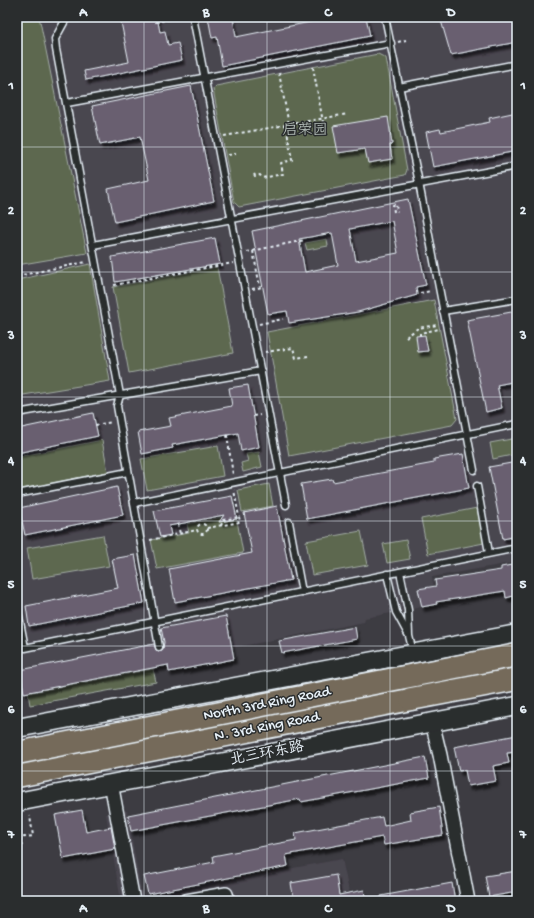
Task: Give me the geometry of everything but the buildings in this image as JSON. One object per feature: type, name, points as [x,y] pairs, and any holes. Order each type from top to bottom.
[{"type":"highway","name":"North 3rd Ring Road","points":[[17,753],[517,654]]},
{"type":"highway","name":"N. 3rd Ring Road","points":[[17,776],[517,679]]},
{"type":"street","points":[[17,728],[98,713],[413,648],[517,634]]},
{"type":"street","points":[[413,648],[440,755],[468,901]]},
{"type":"street","name":"北三环东路","points":[[17,802],[517,706]]},
{"type":"street","points":[[17,745],[81,733],[98,713]]},
{"type":"street","points":[[111,783],[133,901]]},
{"type":"street","points":[[186,901],[226,894],[228,901]]},
{"type":"lane","points":[[67,17],[55,39],[120,395],[117,406],[119,420],[159,648]]},
{"type":"lane","points":[[193,17],[230,220],[258,353],[286,505]]},
{"type":"lane","points":[[385,17],[419,183],[474,470]]},
{"type":"lane","points":[[67,103],[391,43]]},
{"type":"lane","points":[[400,87],[517,64]]},
{"type":"lane","points":[[93,245],[419,183],[517,166]]},
{"type":"lane","points":[[443,311],[517,299]]},
{"type":"lane","points":[[17,413],[261,371]]},
{"type":"lane","points":[[134,503],[234,485],[280,473],[517,424]]},
{"type":"lane","points":[[17,494],[128,472]]},
{"type":"lane","points":[[477,486],[489,554]]},
{"type":"lane","points":[[289,522],[302,592]]},
{"type":"lane","points":[[17,606],[25,648],[517,548]]},
{"type":"lane","points":[[400,572],[408,610],[413,648]]},
{"type":"lane","points":[[387,574],[396,612],[413,648]]},
{"type":"path","points":[[155,22],[180,17]]},
{"type":"path","points":[[312,64],[324,128]]},
{"type":"path","points":[[254,174],[254,176],[260,175],[262,178],[283,174],[281,163],[292,160],[279,70]]},
{"type":"path","points":[[215,138],[348,114]]},
{"type":"path","points":[[242,253],[305,240]]},
{"type":"path","points":[[249,290],[261,287],[253,250]]},
{"type":"path","points":[[17,276],[96,260]]},
{"type":"path","points":[[114,285],[240,262]]},
{"type":"path","points":[[420,293],[439,290]]},
{"type":"path","points":[[252,325],[283,319]]},
{"type":"path","points":[[420,336],[420,332],[446,326]]},
{"type":"path","points":[[406,337],[418,328],[446,326]]},
{"type":"path","points":[[258,353],[293,348],[296,358],[308,356]]},
{"type":"path","points":[[95,425],[119,420]]},
{"type":"path","points":[[207,528],[240,522],[227,435]]},
{"type":"path","points":[[221,526],[223,520],[239,517]]},
{"type":"path","points":[[178,524],[180,534]]},
{"type":"path","points":[[140,542],[197,530],[201,524],[206,525],[207,528]]},
{"type":"path","points":[[197,530],[199,533],[204,534],[207,528]]},
{"type":"path","points":[[17,838],[33,836],[30,816]]},
{"type":"path","points":[[17,848],[22,847],[20,837]]},
{"type":"shaded area","points":[[17,17],[517,17],[517,562],[432,577],[437,604],[365,618],[364,622],[232,648],[226,616],[162,628],[168,665],[24,693],[17,688]]},
{"type":"shaded area","points":[[127,811],[142,896],[342,859],[351,901],[121,901],[106,814]]},
{"type":"green space","points":[[17,17],[38,17],[40,21],[87,253],[17,265]]},
{"type":"green space","name":"启荣园","points":[[378,54],[386,58],[407,170],[405,175],[239,207],[234,202],[213,89],[216,86]]},
{"type":"green space","points":[[327,239],[328,246],[307,250],[305,243]]},
{"type":"green space","points":[[90,264],[110,381],[17,396],[17,280]]},
{"type":"green space","points":[[217,267],[233,353],[129,373],[113,287]]},
{"type":"green space","points":[[434,300],[457,419],[452,425],[289,456],[267,332]]},
{"type":"green space","points":[[517,438],[517,454],[493,459],[490,443]]},
{"type":"green space","points":[[102,440],[108,472],[17,490],[17,457]]},
{"type":"green space","points":[[218,446],[223,476],[147,490],[141,459]]},
{"type":"green space","points":[[259,452],[262,467],[243,472],[241,463],[248,461],[246,454]]},
{"type":"green space","points":[[269,484],[273,506],[242,512],[238,490]]},
{"type":"green space","points":[[477,508],[484,543],[428,554],[421,519]]},
{"type":"green space","points":[[236,515],[243,553],[157,569],[151,540],[189,533],[187,524]]},
{"type":"green space","points":[[361,531],[368,565],[312,575],[306,541]]},
{"type":"green space","points":[[103,535],[109,566],[32,579],[27,548]]},
{"type":"green space","points":[[406,540],[410,559],[387,563],[383,544]]},
{"type":"green space","points":[[153,669],[156,682],[30,705],[28,693]]}]
